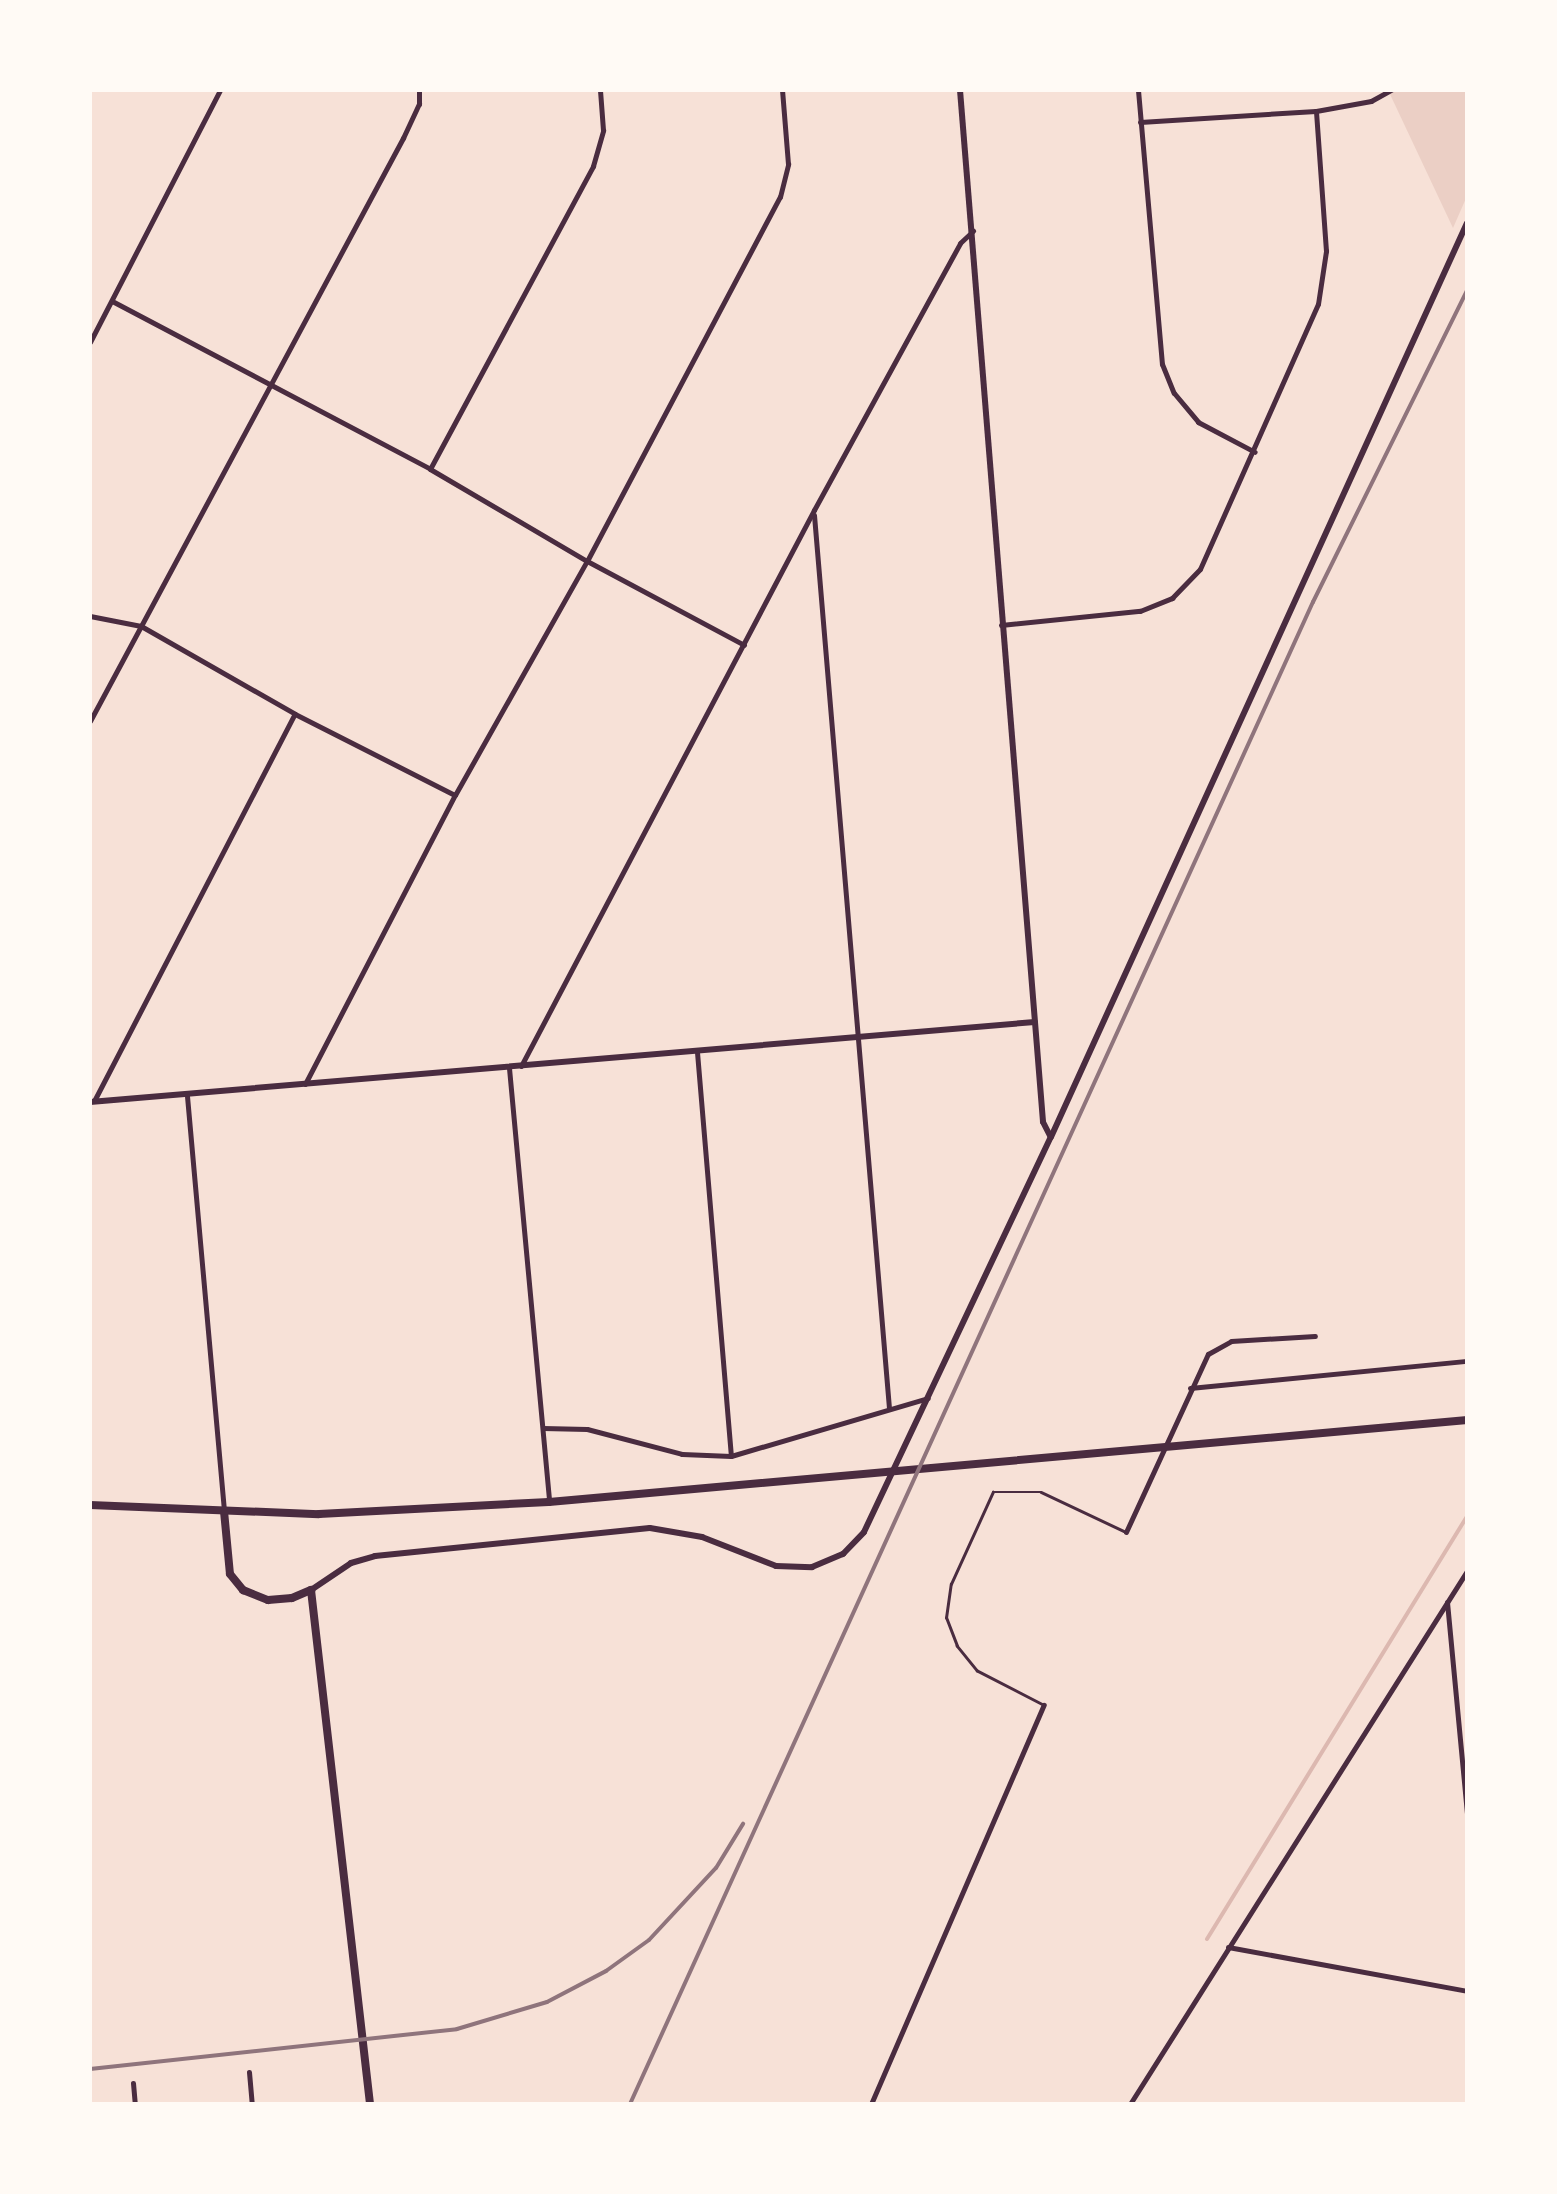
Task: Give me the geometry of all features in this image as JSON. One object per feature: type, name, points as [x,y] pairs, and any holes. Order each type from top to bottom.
[{"type":"main road","points":[[90,1505],[319,1514],[549,1502],[1467,1420]]},
{"type":"main road","points":[[224,1511],[230,1574],[243,1590],[268,1600],[311,1590],[370,2104]]},
{"type":"street","points":[[90,342],[220,90]]},
{"type":"street","points":[[90,722],[402,138],[418,104],[419,90]]},
{"type":"street","points":[[430,469],[593,166],[603,130],[600,90]]},
{"type":"street","points":[[306,1084],[455,794],[587,561],[780,196],[788,164],[782,90]]},
{"type":"street","points":[[960,90],[1034,1022],[1043,1122],[1050,1137]]},
{"type":"street","points":[[1138,90],[1158,347],[1167,380],[1198,422],[1255,452]]},
{"type":"street","points":[[1140,122],[1316,110],[1372,102],[1391,90]]},
{"type":"street","points":[[1001,625],[1123,615],[1172,598],[1194,578],[1209,555],[1306,340],[1322,286],[1325,240],[1316,110]]},
{"type":"street","points":[[311,1590],[351,1563],[374,1556],[650,1528],[702,1537],[776,1566],[812,1568],[843,1554],[864,1532],[1050,1137],[1467,223]]},
{"type":"street","points":[[521,1066],[814,510],[960,243],[973,231]]},
{"type":"street","points":[[112,301],[430,469],[587,561],[744,645]]},
{"type":"street","points":[[814,510],[889,1408]]},
{"type":"street","points":[[90,616],[141,626],[295,714],[455,794]]},
{"type":"street","points":[[92,1102],[295,714]]},
{"type":"street","points":[[92,1102],[1034,1022]]},
{"type":"street","points":[[696,1052],[731,1456]]},
{"type":"street","points":[[508,1068],[549,1502]]},
{"type":"street","points":[[187,1096],[224,1511]]},
{"type":"street","points":[[1126,1532],[1208,1354],[1220,1344],[1315,1336]]},
{"type":"street","points":[[1190,1388],[1467,1362]]},
{"type":"street","points":[[543,1428],[587,1430],[682,1454],[731,1456],[930,1397]]},
{"type":"street","points":[[1130,2104],[1467,1570]]},
{"type":"street","points":[[1447,1600],[1467,1813]]},
{"type":"street","points":[[870,2104],[1044,1705]]},
{"type":"street","points":[[1228,1947],[1467,1991]]},
{"type":"street","points":[[249,2072],[252,2104]]},
{"type":"street","points":[[133,2083],[135,2104]]},
{"type":"lane","points":[[1044,1705],[977,1671],[957,1646],[946,1618],[951,1584],[992,1492],[1041,1492],[1126,1532]]},
{"type":"shaded area","points":[[1388,90],[1467,90],[1467,196],[1453,228]]},
{"type":"waterway","points":[[1207,1939],[1467,1516]]},
{"type":"railway","points":[[630,2104],[1313,602],[1467,290]]},
{"type":"railway","points":[[90,2069],[457,2029],[547,2002],[606,1971],[649,1940],[716,1868],[743,1824]]}]
